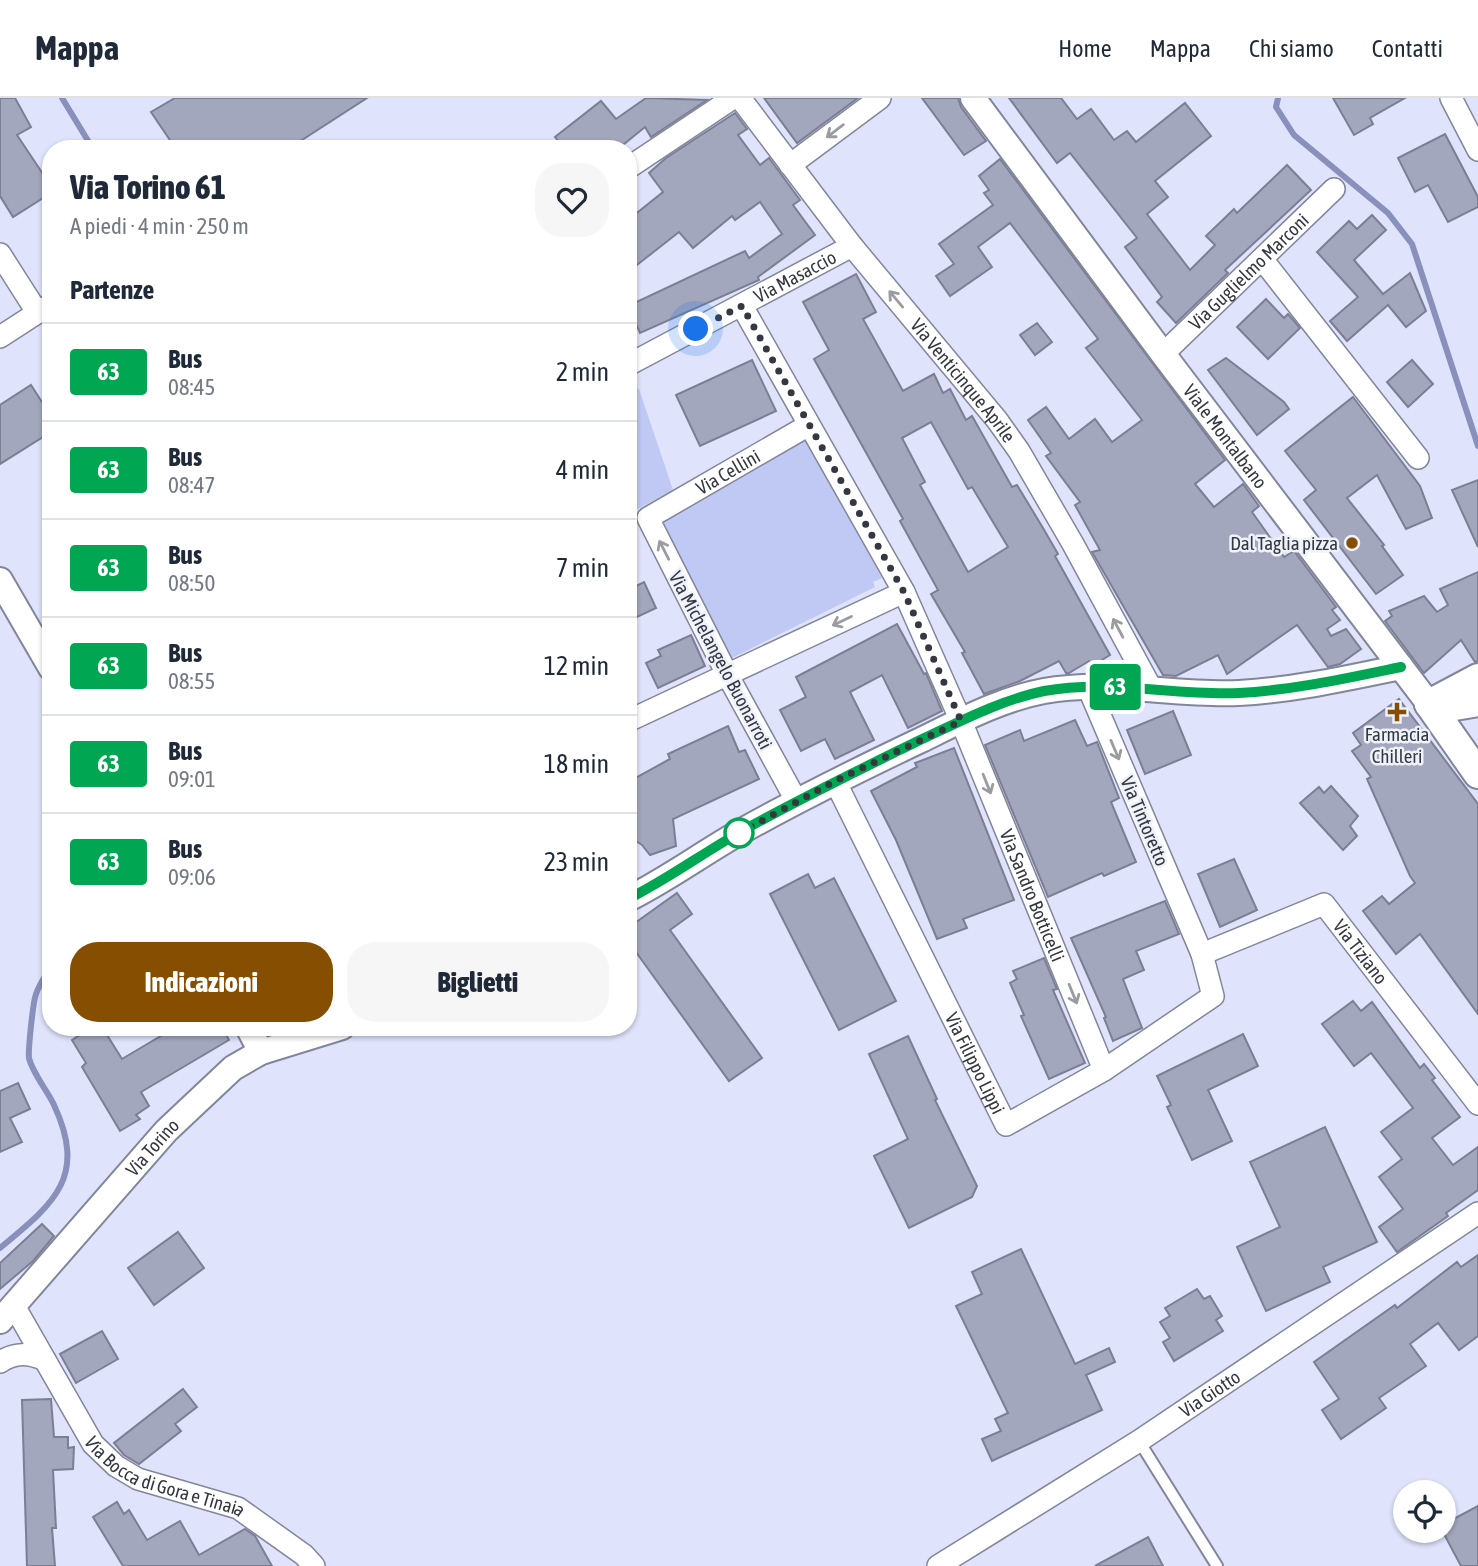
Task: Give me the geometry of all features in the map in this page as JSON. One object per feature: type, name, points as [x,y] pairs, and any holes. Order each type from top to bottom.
[{"type":"main road","points":[[1429,704],[1478,678]]},
{"type":"main road","points":[[1429,704],[1449,707],[1478,702]]},
{"type":"main road","name":"Viale Montalbano","points":[[1429,704],[1478,774]]},
{"type":"street","points":[[637,162],[733,98]]},
{"type":"street","name":"Via Venticinque Aprile","points":[[740,98],[852,246],[1019,451],[1151,688]]},
{"type":"street","points":[[790,165],[880,98]]},
{"type":"street","name":"Viale Montalbano","points":[[973,98],[1163,354],[1429,704]]},
{"type":"street","points":[[1451,98],[1478,150]]},
{"type":"street","name":"Via Guglielmo Marconi","points":[[1163,354],[1334,189]]},
{"type":"street","name":"Via Masaccio","points":[[637,360],[852,246]]},
{"type":"street","points":[[0,254],[42,306]]},
{"type":"street","points":[[1262,259],[1418,458]]},
{"type":"street","name":"Via Sandro Botticelli","points":[[742,306],[904,592],[961,721],[1104,1070]]},
{"type":"street","points":[[0,337],[42,309]]},
{"type":"street","name":"Via Cellini","points":[[648,518],[809,425]]},
{"type":"street","name":"Via Michelangelo Buonarroti","points":[[648,518],[728,676],[797,802]]},
{"type":"street","points":[[0,580],[42,652]]},
{"type":"street","points":[[637,717],[904,592]]},
{"type":"street","points":[[637,894],[739,833],[835,781],[961,721],[1023,696],[1088,687],[1238,693],[1293,688],[1401,667]]},
{"type":"street","name":"Via Tintoretto","points":[[1088,687],[1202,954]]},
{"type":"street","name":"Via Filippo Lippi","points":[[835,781],[1006,1125],[1104,1070],[1213,996],[1202,954]]},
{"type":"street","name":"Via Tiziano","points":[[1202,954],[1324,904],[1478,1104]]},
{"type":"street","points":[[253,1036],[261,1052]]},
{"type":"street","name":"Via Torino","points":[[6,1313],[166,1131],[233,1068],[261,1052],[313,1036]]},
{"type":"street","name":"Via Giotto","points":[[938,1566],[1139,1441],[1478,1213]]},
{"type":"street","name":"Via Bocca di Gora e Tinaia","points":[[6,1313],[45,1360],[93,1444],[116,1466],[138,1479],[238,1508],[304,1555],[314,1566]]},
{"type":"street","points":[[0,1362],[16,1354],[30,1354],[45,1360]]},
{"type":"lane","points":[[1139,1441],[1217,1566]]},
{"type":"shaded area","points":[[637,388],[639,389],[673,490],[637,509]]},
{"type":"shaded area","points":[[806,437],[882,578],[873,582],[875,587],[728,660],[655,519]]},
{"type":"building","points":[[0,98],[15,98],[31,127],[17,135],[42,172],[42,199],[13,217],[0,196]]},
{"type":"building","points":[[175,98],[367,98],[302,140],[170,140],[151,112]]},
{"type":"building","points":[[646,98],[707,100],[651,137],[645,127],[629,140],[557,140],[555,137],[601,101],[616,119]]},
{"type":"building","points":[[764,98],[858,98],[797,143]]},
{"type":"building","points":[[922,98],[958,98],[961,107],[986,141],[964,155]]},
{"type":"building","points":[[1009,98],[1061,98],[1077,119],[1091,109],[1114,140],[1127,131],[1136,142],[1185,103],[1211,136],[1155,181],[1168,197],[1147,214],[1190,270],[1215,245],[1206,236],[1234,209],[1237,213],[1287,165],[1311,190],[1225,270],[1228,273],[1176,323],[1157,302],[1162,297],[1125,247],[1137,238],[1070,153],[1057,163]]},
{"type":"building","points":[[1333,98],[1405,98],[1370,118],[1373,124],[1354,135]]},
{"type":"building","points":[[735,113],[747,129],[738,135],[760,165],[769,158],[800,200],[793,205],[815,235],[758,277],[759,280],[640,333],[637,326],[637,302],[745,251],[749,258],[782,234],[760,202],[735,220],[732,216],[693,248],[679,232],[637,265],[637,213],[663,192],[649,173],[666,158]]},
{"type":"building","points":[[1445,134],[1478,197],[1478,207],[1448,222],[1428,185],[1415,192],[1398,158]]},
{"type":"building","points":[[1000,159],[1225,460],[1195,484],[1214,507],[1243,484],[1259,506],[1252,512],[1284,557],[1294,551],[1336,607],[1332,610],[1340,620],[1327,629],[1331,636],[1346,629],[1361,649],[1340,664],[1328,667],[1297,625],[1227,674],[1218,655],[1176,676],[1163,675],[1092,552],[1100,550],[1075,505],[1080,502],[1046,456],[1051,453],[1028,420],[1046,407],[1069,439],[1095,419],[1112,442],[1142,420],[1086,348],[1098,339],[1010,223],[978,247],[992,267],[950,296],[936,276],[954,264],[939,244],[993,205],[984,193],[989,190],[979,176]]},
{"type":"building","points":[[1372,215],[1386,230],[1354,260],[1383,294],[1410,273],[1426,311],[1406,327],[1388,305],[1347,341],[1330,321],[1358,297],[1317,252],[1349,221],[1357,229]]},
{"type":"building","points":[[856,274],[876,312],[863,319],[903,391],[934,374],[943,393],[950,389],[966,420],[972,416],[1012,487],[1017,485],[1043,528],[1058,554],[1055,556],[1110,655],[1092,666],[1089,661],[1069,673],[1066,673],[1059,661],[1020,681],[984,694],[962,653],[965,652],[931,594],[938,590],[900,521],[903,519],[814,359],[829,350],[803,302]],"holes":[[[931,422],[968,489],[972,487],[1008,547],[968,572],[920,485],[925,482],[902,438]]]},
{"type":"building","points":[[1266,299],[1284,318],[1288,314],[1300,328],[1268,359],[1237,327]]},
{"type":"building","points":[[1037,323],[1052,342],[1035,355],[1020,335]]},
{"type":"building","points":[[1226,358],[1284,402],[1289,409],[1257,435],[1208,370]]},
{"type":"building","points":[[752,360],[776,411],[700,446],[676,395]]},
{"type":"building","points":[[1412,360],[1433,384],[1408,407],[1387,382]]},
{"type":"building","points":[[31,385],[42,402],[42,438],[0,464],[0,405]]},
{"type":"building","points":[[1353,397],[1420,486],[1432,518],[1406,529],[1377,475],[1347,498],[1384,545],[1382,546],[1403,575],[1376,594],[1304,500],[1316,490],[1285,451]]},
{"type":"building","points":[[1478,480],[1478,547],[1452,490]]},
{"type":"building","points":[[1478,572],[1478,661],[1475,662],[1461,640],[1424,673],[1385,621],[1392,616],[1389,611],[1424,596],[1437,612],[1448,605],[1440,589]]},
{"type":"building","points":[[644,582],[656,608],[637,617],[637,586]]},
{"type":"building","points":[[897,624],[924,674],[926,673],[942,711],[908,728],[882,675],[850,692],[874,740],[835,759],[825,739],[801,751],[780,710],[806,697],[796,677]]},
{"type":"building","points":[[691,635],[705,666],[658,688],[646,663],[661,656],[658,650]]},
{"type":"building","points":[[1399,699],[1478,804],[1478,1014],[1420,934],[1396,954],[1363,911],[1382,896],[1389,904],[1415,883],[1367,779],[1371,777],[1352,751],[1361,745],[1353,733]]},
{"type":"building","points":[[1173,711],[1191,755],[1145,774],[1127,730]]},
{"type":"building","points":[[1075,720],[1087,746],[1097,742],[1119,798],[1111,802],[1136,862],[1104,876],[1102,873],[1048,897],[985,745],[1020,730],[1024,741]]},
{"type":"building","points":[[728,726],[739,752],[745,750],[759,779],[673,819],[676,846],[650,855],[637,842],[637,777],[670,759],[668,754]]},
{"type":"building","points":[[954,748],[1014,900],[963,919],[967,928],[937,939],[896,840],[871,791],[917,767],[915,763]]},
{"type":"building","points":[[1331,786],[1358,816],[1350,826],[1357,836],[1343,850],[1300,803],[1319,787],[1324,793]]},
{"type":"building","points":[[1234,859],[1257,910],[1220,927],[1198,874]]},
{"type":"building","points":[[808,874],[815,888],[834,878],[896,1001],[839,1030],[770,894]]},
{"type":"building","points":[[677,893],[692,914],[670,930],[762,1058],[729,1081],[637,953],[637,922]]},
{"type":"building","points":[[1165,901],[1179,934],[1136,951],[1144,970],[1123,979],[1142,1028],[1113,1041],[1104,1018],[1106,1017],[1071,938]]},
{"type":"building","points":[[1044,958],[1057,989],[1053,990],[1085,1063],[1049,1079],[1021,1016],[1024,1015],[1010,983],[1017,979],[1013,971]]},
{"type":"building","points":[[1353,1001],[1361,1011],[1372,1002],[1420,1068],[1424,1064],[1435,1078],[1432,1080],[1460,1117],[1432,1138],[1453,1165],[1478,1147],[1478,1190],[1446,1213],[1448,1216],[1397,1252],[1379,1227],[1403,1209],[1379,1177],[1402,1159],[1381,1132],[1413,1108],[1371,1053],[1354,1066],[1322,1024]]},
{"type":"building","points":[[1243,1034],[1258,1066],[1208,1090],[1232,1141],[1192,1160],[1167,1107],[1171,1105],[1157,1076]]},
{"type":"building","points":[[78,1036],[108,1036],[122,1059],[161,1036],[227,1036],[229,1040],[141,1092],[149,1106],[136,1115],[140,1119],[120,1131],[82,1067],[86,1063],[72,1040]]},
{"type":"building","points":[[908,1036],[937,1099],[935,1100],[977,1186],[972,1197],[909,1228],[874,1156],[908,1139],[869,1054]]},
{"type":"building","points":[[18,1083],[30,1109],[10,1118],[22,1142],[0,1152],[0,1091]]},
{"type":"building","points":[[1325,1127],[1377,1242],[1323,1267],[1330,1282],[1266,1311],[1237,1247],[1280,1227],[1250,1162]]},
{"type":"building","points":[[42,1224],[54,1236],[33,1261],[0,1289],[0,1263]]},
{"type":"building","points":[[178,1232],[204,1268],[154,1305],[128,1268]]},
{"type":"building","points":[[1021,1249],[1075,1364],[1109,1348],[1115,1362],[1086,1375],[1102,1410],[992,1461],[982,1439],[1001,1431],[995,1419],[1008,1413],[956,1306],[982,1294],[972,1272]]},
{"type":"building","points":[[1478,1255],[1478,1336],[1459,1350],[1438,1323],[1410,1344],[1426,1366],[1379,1398],[1386,1408],[1341,1439],[1322,1410],[1339,1399],[1314,1362],[1395,1305],[1397,1308],[1457,1262],[1461,1267]]},
{"type":"building","points":[[1197,1289],[1204,1299],[1210,1296],[1222,1316],[1216,1320],[1223,1331],[1174,1361],[1163,1342],[1170,1338],[1160,1322],[1170,1316],[1165,1308]]},
{"type":"building","points":[[102,1331],[118,1359],[76,1383],[60,1354]]},
{"type":"building","points":[[183,1389],[197,1407],[175,1424],[181,1431],[139,1464],[124,1455],[114,1443]]},
{"type":"building","points":[[51,1399],[54,1437],[68,1437],[68,1448],[74,1447],[73,1469],[53,1470],[56,1528],[52,1528],[55,1566],[27,1566],[22,1400]]},
{"type":"building","points":[[117,1502],[124,1514],[129,1510],[147,1540],[180,1521],[199,1555],[245,1529],[255,1536],[272,1566],[123,1566],[93,1517]]},
{"type":"building","points":[[1478,1506],[1478,1566],[1461,1566],[1449,1543],[1456,1543],[1456,1518]]},
{"type":"building","points":[[1148,1537],[1163,1566],[1095,1566]]},
{"type":"waterway","points":[[62,98],[88,140]]},
{"type":"waterway","points":[[1278,98],[1276,107],[1294,135],[1388,213],[1412,244],[1478,446]]},
{"type":"waterway","points":[[0,1248],[49,1203],[60,1187],[66,1171],[64,1130],[29,1058],[35,999],[42,982]]},
{"type":"bus line","name":"63","points":[[637,894],[739,833],[835,781],[961,721],[1023,696],[1088,687],[1238,693],[1293,688],[1401,667]]},
{"type":"place","name":"Dal Taglia pizza","points":[[1352,543]]},
{"type":"place","name":"Farmacia Chilleri","points":[[1397,712]]},
{"type":"route","points":[[696,329],[742,306],[904,592],[961,721],[835,781],[739,833]]}]
